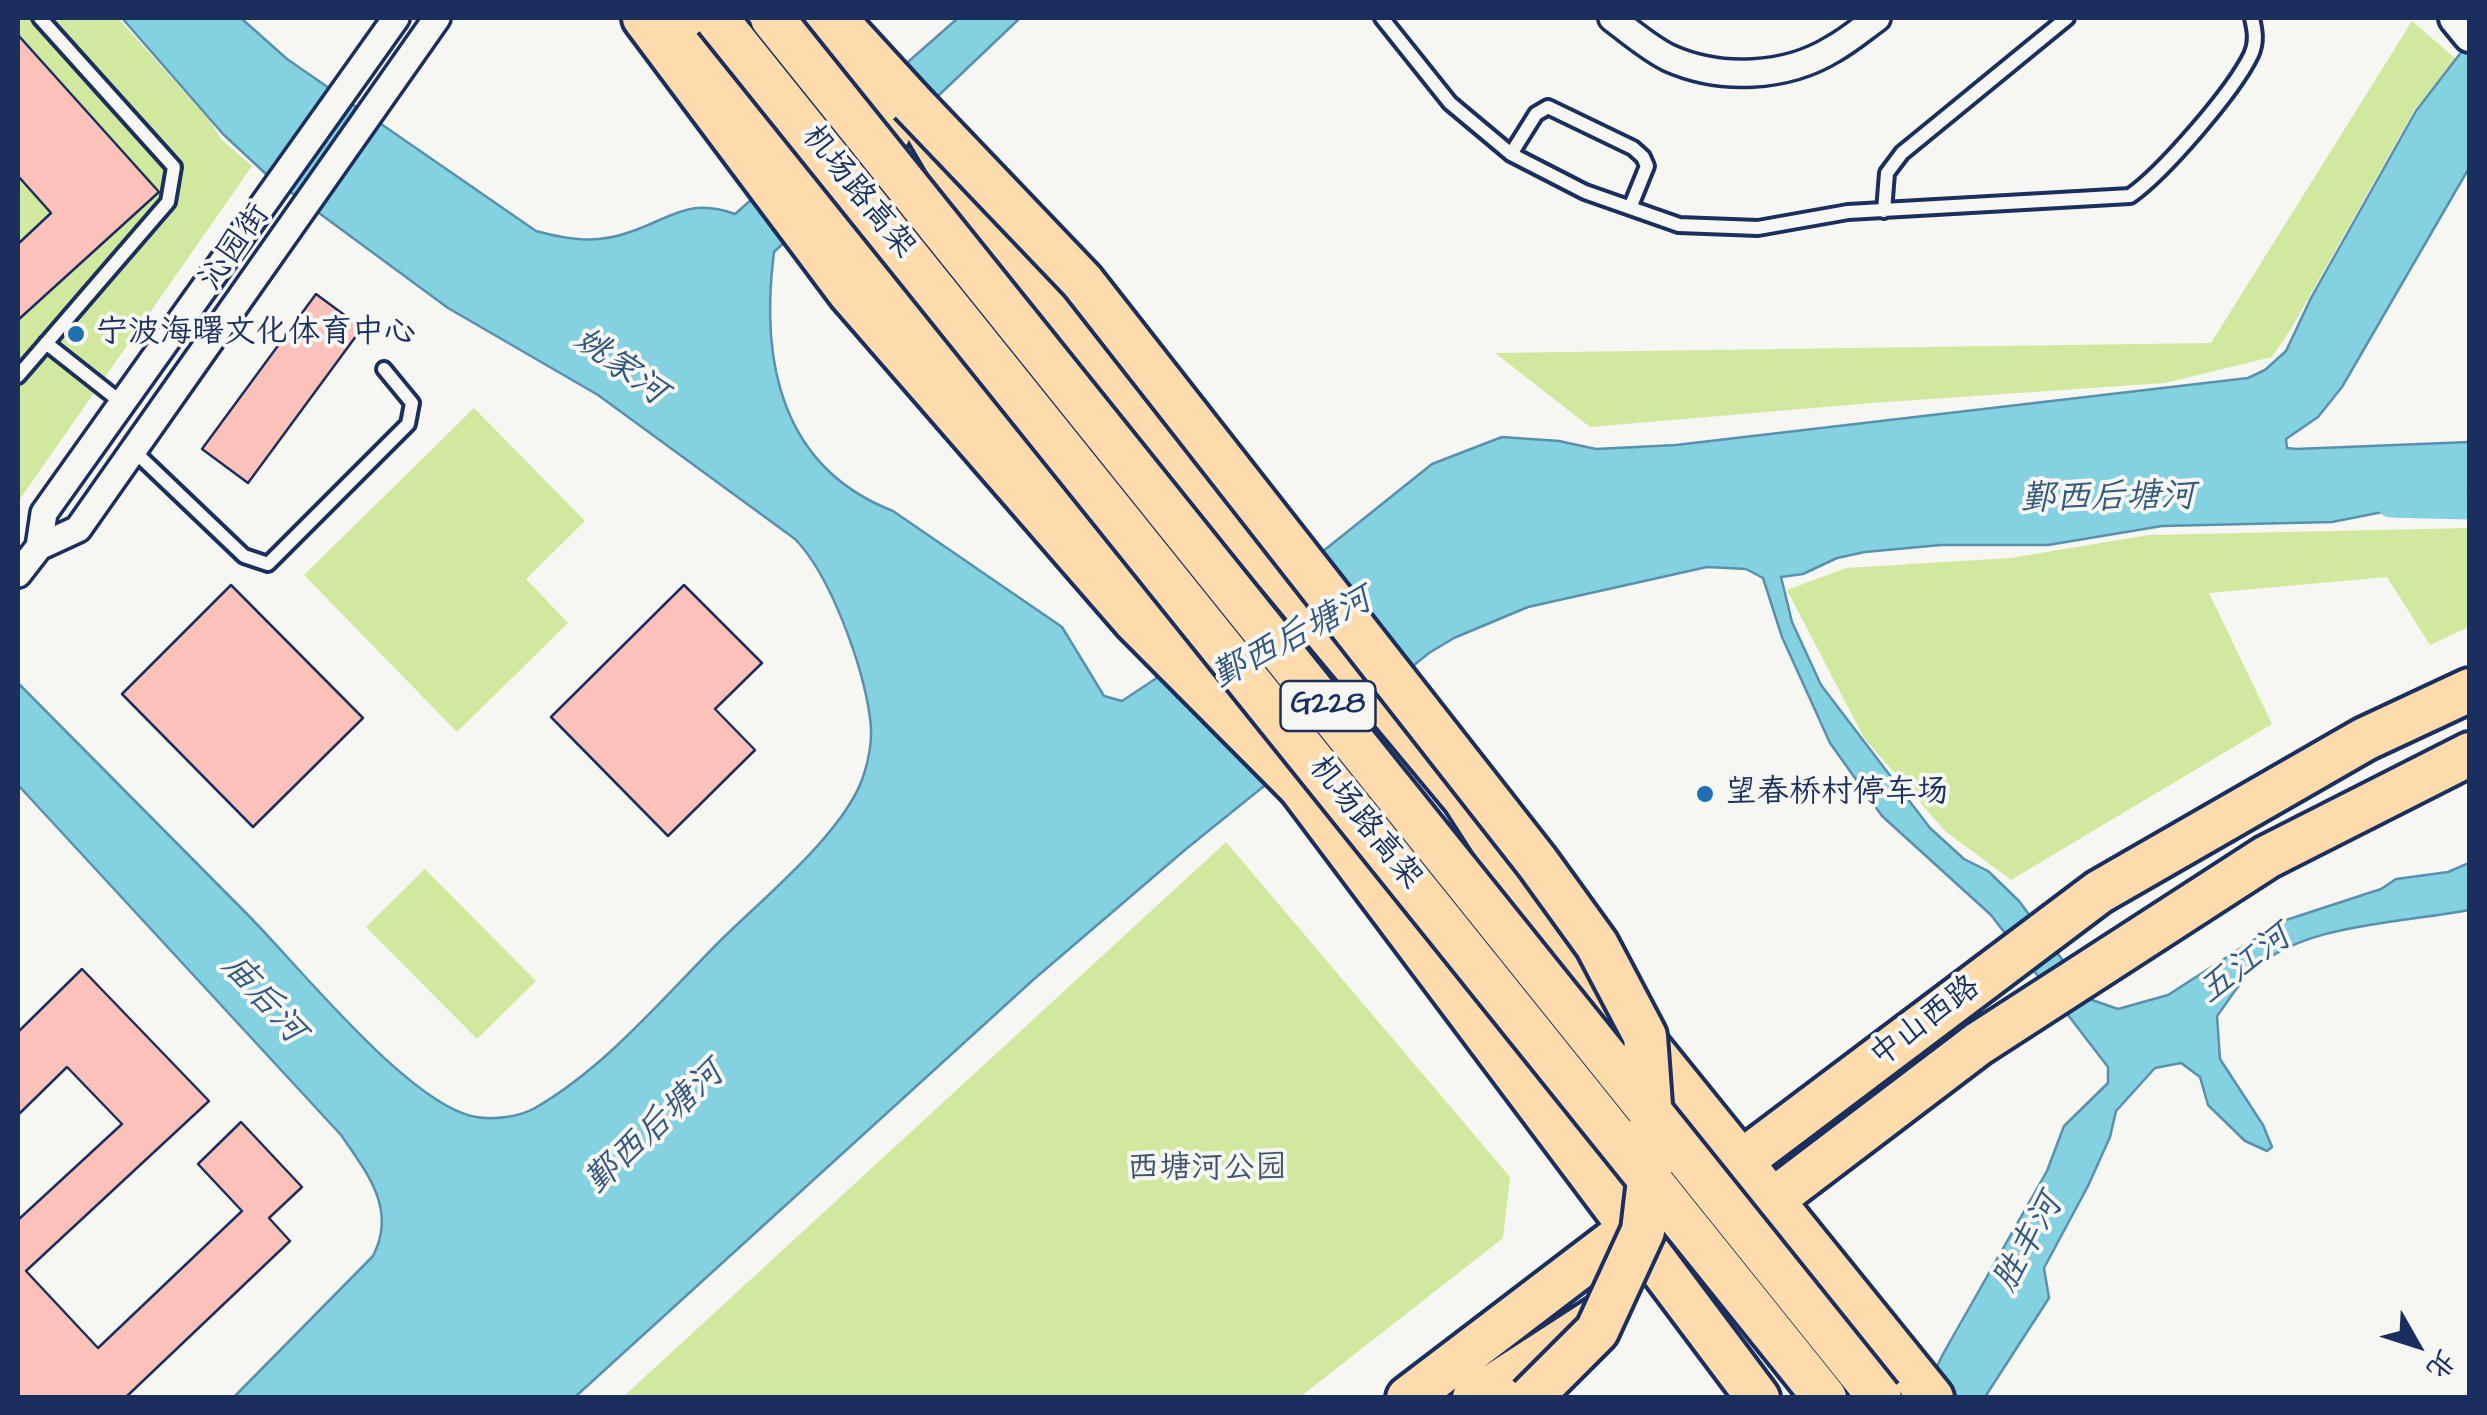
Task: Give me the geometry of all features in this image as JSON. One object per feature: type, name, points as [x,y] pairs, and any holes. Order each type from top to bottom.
[{"type":"main road","points":[[644,18],[849,292],[1135,620],[1312,799]]},
{"type":"main road","points":[[676,18],[1312,799],[1758,1398]]},
{"type":"main road","name":"机场路高架","points":[[716,18],[1825,1398]]},
{"type":"main road","name":"机场路高架","points":[[772,18],[1880,1398]]},
{"type":"main road","points":[[802,18],[917,170],[1053,338],[1525,893],[1932,1398]]},
{"type":"main road","points":[[834,18],[1094,296],[1537,862],[1598,945],[1645,1036],[1653,1146],[1643,1231],[1598,1331],[1530,1398]]},
{"type":"main road","points":[[911,102],[974,209],[1464,798],[1525,893]]},
{"type":"main road","name":"中山西路","points":[[1408,1398],[1630,1228],[1742,1161],[2099,892],[2366,739],[2470,690]]},
{"type":"main road","name":"中山西路","points":[[1474,1398],[1503,1376],[1666,1276],[1774,1200],[1978,1044],[2251,867],[2470,754]]},
{"type":"street","name":"沁园街","points":[[18,574],[39,546],[44,514],[396,18]]},
{"type":"street","name":"沁园街","points":[[39,546],[78,529],[437,18]]},
{"type":"street","points":[[1612,18],[1667,57],[1712,72],[1754,73],[1790,67],[1831,51],[1878,18]]},
{"type":"lane","points":[[18,376],[168,202],[174,167],[40,18]]},
{"type":"lane","points":[[1382,18],[1450,103],[1511,154],[1585,192],[1679,226],[1758,228],[1848,212],[2130,196],[2148,183],[2234,81],[2252,52],[2256,33],[2252,18]]},
{"type":"lane","points":[[1884,211],[1887,173],[1902,153],[2066,18]]},
{"type":"lane","points":[[1511,154],[1536,114],[1548,108],[1643,156],[1647,166],[1630,208]]},
{"type":"lane","points":[[46,343],[122,403]]},
{"type":"lane","points":[[133,450],[244,556],[268,564],[408,424],[412,403],[384,369]]},
{"type":"green space","name":"宁波海曙文化体育中心","points":[[18,18],[118,18],[210,121],[221,139],[252,166],[18,502]]},
{"type":"green space","points":[[2412,21],[2457,60],[2415,109],[2272,357],[2165,383],[1590,427],[1495,353],[2211,343]]},
{"type":"green space","points":[[474,408],[585,521],[526,579],[568,623],[457,732],[304,575]]},
{"type":"green space","points":[[2469,528],[2469,627],[2430,645],[2387,577],[2209,593],[2272,724],[2011,880],[1945,831],[1864,738],[1787,590],[1846,568],[2010,558],[2149,535]]},
{"type":"green space","name":"西塘河公园","points":[[1226,842],[1510,1177],[1503,1238],[1300,1397],[623,1397]]},
{"type":"green space","points":[[425,869],[536,981],[477,1039],[366,927]]},
{"type":"water","points":[[122,18],[241,18],[287,59],[536,231],[583,239],[618,236],[692,209],[719,209],[735,214],[958,18],[1020,18],[774,252],[770,292],[776,370],[786,406],[802,438],[825,467],[855,492],[893,511],[1062,627],[1104,696],[1122,701],[1202,648],[1432,464],[1502,437],[1559,441],[1596,449],[1676,445],[2248,378],[2265,370],[2286,351],[2311,298],[2416,111],[2469,42],[2469,168],[2342,387],[2318,417],[2286,439],[2287,448],[2296,449],[2469,442],[2469,495],[2332,522],[2162,526],[2048,545],[1941,545],[1865,552],[1837,558],[1803,574],[1781,577],[1792,622],[1821,685],[1930,828],[1964,859],[1988,871],[2019,901],[2092,1000],[2118,1009],[2168,995],[2283,921],[2381,889],[2396,879],[2448,872],[2469,863],[2469,910],[2324,935],[2271,956],[2250,973],[2217,1016],[2220,1059],[2263,1125],[2272,1147],[2267,1151],[2245,1141],[2208,1105],[2200,1077],[2181,1063],[2155,1068],[2116,1111],[2110,1137],[2088,1186],[2044,1268],[2049,1298],[1985,1397],[1922,1397],[2047,1171],[2064,1126],[2108,1083],[2108,1067],[1991,915],[1882,816],[1830,743],[1782,637],[1763,578],[1746,569],[1707,567],[1528,607],[1454,638],[1429,653],[1186,849],[1033,980],[575,1397],[234,1397],[373,1256],[380,1239],[381,1208],[369,1178],[341,1135],[18,785],[18,683],[388,1061],[449,1107],[483,1118],[529,1111],[586,1073],[800,864],[853,798],[867,763],[871,725],[860,673],[833,598],[795,539],[598,395],[448,308],[266,174],[223,134]]},
{"type":"building","points":[[18,35],[159,192],[18,320],[18,244],[51,213],[18,176]]},
{"type":"building","points":[[316,294],[362,328],[248,483],[202,449]]},
{"type":"building","points":[[231,585],[363,718],[253,827],[122,694]]},
{"type":"building","points":[[684,585],[762,663],[715,709],[755,750],[668,836],[551,717]]},
{"type":"building","points":[[82,969],[209,1101],[26,1271],[98,1348],[242,1211],[198,1164],[241,1122],[302,1187],[269,1218],[290,1241],[125,1398],[18,1398],[18,1220],[122,1124],[67,1067],[18,1115],[18,1032]]},
{"type":"waterway","name":"鄞西后塘河","points":[[2390,505],[2470,507]]},
{"type":"place","name":"宁波海曙文化体育中心","points":[[76,334]]},
{"type":"place","name":"望春桥村停车场","points":[[1705,794]]},
{"type":"water label","name":"姚家河","points":[[619,368]]},
{"type":"water label","name":"五江河","points":[[2246,966]]},
{"type":"water label","name":"庙后河","points":[[262,1000]]},
{"type":"water label","name":"胜丰河","points":[[2030,1244]]}]
